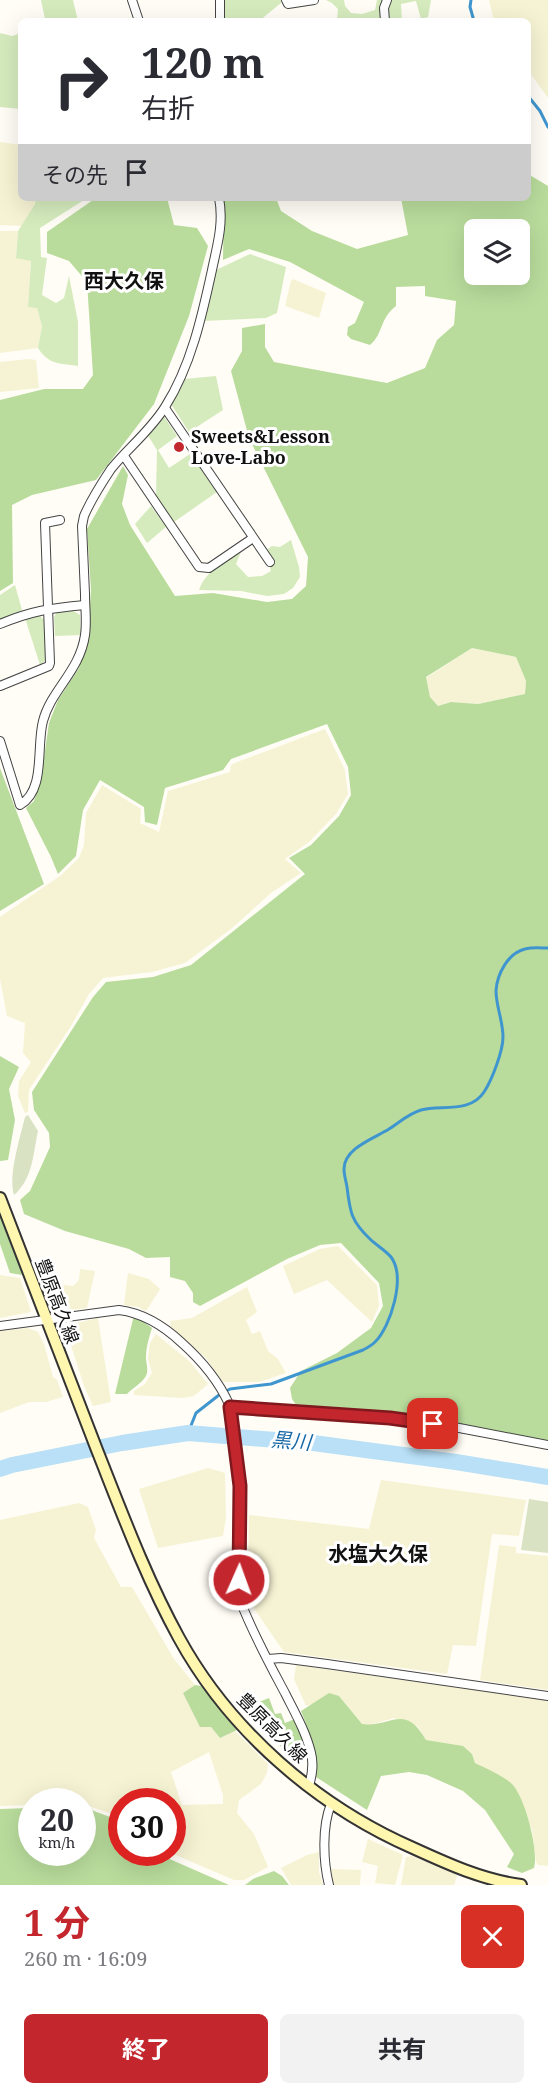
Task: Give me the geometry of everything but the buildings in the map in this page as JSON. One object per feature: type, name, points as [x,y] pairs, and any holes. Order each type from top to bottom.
[{"type":"main road","name":"豊原高久線","points":[[0,1198],[109,1481],[164,1610],[197,1667],[216,1693],[260,1744],[286,1769],[331,1804],[385,1836],[462,1869],[521,1885]]},
{"type":"street","points":[[132,0],[138,18]]},
{"type":"street","points":[[220,0],[220,18]]},
{"type":"street","points":[[286,0],[288,4],[314,0]]},
{"type":"street","points":[[385,18],[384,8],[387,0]]},
{"type":"street","points":[[0,741],[20,806],[28,801],[34,790],[44,718],[51,702],[75,667],[85,637],[82,526],[84,516],[104,481],[165,408],[181,375],[200,325],[220,230],[222,213],[220,201]]},
{"type":"street","points":[[165,408],[270,562]]},
{"type":"street","points":[[124,456],[199,567],[209,568],[253,538]]},
{"type":"street","points":[[0,686],[49,666],[45,523],[60,520]]},
{"type":"street","points":[[0,624],[48,608],[85,605]]},
{"type":"street","points":[[0,1326],[119,1310],[134,1312],[151,1319],[178,1339],[193,1353],[218,1385],[230,1408],[239,1464],[240,1600],[247,1619],[297,1714],[312,1755],[313,1773],[309,1786]]},
{"type":"street","points":[[230,1408],[390,1418],[548,1444]]},
{"type":"street","points":[[268,1659],[281,1658],[327,1664],[548,1696]]},
{"type":"street","points":[[329,1885],[326,1863],[326,1824],[331,1804]]},
{"type":"shaded area","points":[[489,0],[548,0],[548,98],[531,74],[531,18],[493,18]]},
{"type":"shaded area","points":[[0,142],[18,145],[18,201],[36,201],[22,226],[0,225]]},
{"type":"shaded area","points":[[0,231],[18,231],[16,257],[31,260],[28,307],[37,307],[42,326],[38,348],[0,353]]},
{"type":"shaded area","points":[[293,279],[326,293],[319,318],[285,306]]},
{"type":"shaded area","points":[[36,360],[39,388],[0,392],[0,362]]},
{"type":"shaded area","points":[[472,648],[516,657],[526,681],[525,694],[478,704],[451,702],[438,706],[430,697],[426,678]]},
{"type":"shaded area","points":[[325,729],[345,770],[348,794],[336,814],[309,842],[285,859],[301,873],[271,893],[231,929],[185,963],[152,972],[103,978],[89,994],[29,1090],[28,1112],[25,1113],[18,1096],[19,1081],[31,1062],[23,1053],[25,1023],[7,1016],[0,979],[0,917],[60,876],[79,858],[84,845],[86,813],[102,785],[141,809],[140,823],[159,832],[168,791],[230,772],[231,765],[237,762]]},
{"type":"shaded area","points":[[338,1246],[377,1285],[379,1306],[372,1322],[327,1280],[294,1294],[283,1266],[320,1249]]},
{"type":"shaded area","points":[[80,1269],[95,1271],[87,1308],[63,1311],[56,1309],[59,1284],[73,1286],[79,1280]]},
{"type":"shaded area","points":[[128,1273],[149,1279],[160,1289],[146,1311],[124,1305]]},
{"type":"shaded area","points":[[0,1275],[20,1278],[31,1312],[0,1318]]},
{"type":"shaded area","points":[[247,1287],[257,1312],[246,1320],[252,1334],[260,1331],[268,1351],[278,1359],[286,1373],[259,1382],[223,1382],[206,1358],[171,1327],[170,1321],[192,1318]]},
{"type":"shaded area","points":[[98,1318],[111,1402],[93,1406],[84,1386],[70,1342],[69,1331],[73,1324]]},
{"type":"shaded area","points":[[28,1328],[38,1332],[44,1344],[53,1377],[57,1380],[63,1397],[46,1402],[29,1402],[0,1413],[0,1331]]},
{"type":"shaded area","points":[[156,1334],[190,1362],[208,1384],[194,1396],[183,1398],[134,1395],[134,1391],[145,1384],[152,1373],[148,1359],[150,1343]]},
{"type":"shaded area","points":[[208,1468],[225,1473],[226,1517],[223,1536],[158,1548],[139,1489]]},
{"type":"shaded area","points":[[381,1480],[526,1500],[519,1536],[492,1534],[476,1646],[453,1645],[447,1674],[284,1652],[255,1610],[248,1590],[249,1515],[369,1529]]},
{"type":"shaded area","points":[[79,1503],[88,1507],[96,1530],[94,1538],[121,1587],[132,1587],[174,1659],[195,1685],[183,1693],[220,1738],[235,1731],[268,1764],[267,1773],[261,1784],[239,1800],[237,1813],[254,1834],[268,1867],[244,1880],[234,1880],[186,1859],[186,1805],[223,1804],[223,1795],[209,1752],[171,1772],[176,1788],[108,1788],[108,1813],[96,1808],[96,1788],[18,1788],[18,1805],[0,1806],[0,1520]]},
{"type":"shaded area","points":[[499,1545],[516,1547],[516,1553],[548,1556],[548,1690],[480,1680]]},
{"type":"shaded area","points":[[296,1665],[548,1700],[548,1866],[538,1865],[536,1862],[532,1830],[513,1785],[475,1763],[472,1754],[463,1747],[426,1740],[418,1727],[394,1718],[370,1725],[362,1724],[339,1696],[306,1706],[294,1679]]},
{"type":"shaded area","points":[[368,1839],[403,1855],[395,1885],[375,1883],[378,1866],[362,1862]]},
{"type":"shaded area","points":[[319,1852],[319,1872],[323,1885],[291,1885],[281,1868],[307,1855]]},
{"type":"shaded area","points":[[412,1856],[454,1873],[457,1876],[454,1885],[401,1885],[406,1857]]},
{"type":"shaded area","points":[[331,1869],[361,1870],[360,1885],[333,1885]]},
{"type":"green space","points":[[41,0],[73,0],[77,18],[45,18]]},
{"type":"green space","points":[[224,0],[281,0],[281,3],[263,18],[224,18]]},
{"type":"green space","points":[[326,0],[344,0],[345,6],[351,13],[362,14],[375,10],[377,0],[431,0],[428,17],[424,18],[421,18],[416,1],[401,4],[402,18],[337,18],[338,9]]},
{"type":"green space","points":[[0,33],[12,36],[18,34],[18,109],[0,107]]},
{"type":"green space","points":[[531,176],[548,186],[548,1441],[392,1414],[298,1408],[292,1399],[290,1388],[301,1371],[337,1353],[371,1328],[383,1306],[379,1283],[341,1243],[320,1245],[287,1259],[200,1306],[193,1302],[193,1293],[185,1281],[170,1277],[170,1257],[146,1258],[129,1249],[65,1231],[24,1214],[20,1200],[30,1191],[50,1147],[49,1133],[34,1110],[32,1092],[93,997],[106,982],[153,977],[191,965],[305,874],[289,858],[311,845],[339,816],[351,795],[348,767],[327,724],[231,759],[223,770],[165,788],[157,825],[145,822],[144,807],[100,780],[83,810],[76,856],[58,874],[26,808],[34,801],[41,778],[49,723],[58,700],[79,668],[88,634],[91,590],[87,529],[123,466],[128,475],[122,504],[130,525],[175,596],[213,593],[267,602],[292,599],[306,586],[308,557],[249,438],[231,371],[242,351],[242,328],[265,324],[265,347],[274,362],[387,383],[425,368],[437,340],[454,325],[456,301],[425,296],[425,286],[396,287],[396,306],[387,316],[378,336],[370,345],[351,339],[347,335],[348,327],[355,323],[364,302],[290,262],[249,249],[223,260],[224,201],[277,201],[281,211],[312,231],[357,249],[408,235],[402,201],[531,201]],"holes":[[[472,648],[516,657],[526,681],[525,694],[478,704],[451,702],[438,706],[430,697],[426,677]]]},
{"type":"green space","points":[[36,201],[82,201],[40,228],[41,257],[47,258],[42,295],[56,303],[64,298],[69,276],[78,322],[78,366],[50,360],[38,348],[42,326],[37,308],[28,307],[31,261],[16,258],[18,231]]},
{"type":"green space","points":[[92,201],[168,201],[174,225],[197,228],[208,246],[189,316],[154,404],[96,480],[32,495],[12,505],[13,583],[0,591],[0,400],[44,389],[83,389],[93,375],[87,282],[69,261],[47,253],[47,232]]},
{"type":"green space","points":[[250,254],[286,267],[277,313],[266,318],[204,321],[216,270]]},
{"type":"green space","points":[[216,376],[223,410],[189,432],[171,404],[184,379]]},
{"type":"green space","points":[[163,415],[177,436],[158,450],[169,468],[190,454],[217,492],[174,522],[156,495],[157,450],[147,434]]},
{"type":"green space","points":[[151,506],[166,527],[147,543],[135,524]]},
{"type":"green space","points":[[291,540],[300,577],[293,588],[284,594],[267,596],[241,591],[199,590],[211,572],[241,552],[236,564],[248,577],[262,576],[271,571],[265,551],[272,546],[280,547]]},
{"type":"green space","points":[[15,585],[22,610],[0,620],[0,595]]},
{"type":"green space","points":[[73,611],[80,615],[81,635],[55,636],[54,617],[57,612]]},
{"type":"green space","points":[[38,614],[44,620],[47,659],[40,665],[25,618]]},
{"type":"green space","points":[[0,768],[44,884],[0,911]]},
{"type":"green space","points":[[0,1056],[19,1067],[9,1089],[15,1120],[8,1160],[0,1161]]},
{"type":"green space","points":[[28,1115],[38,1131],[29,1174],[14,1195],[12,1177],[15,1156],[25,1117]]},
{"type":"green space","points":[[0,1208],[22,1275],[10,1273],[0,1244]]},
{"type":"green space","points":[[134,1315],[152,1328],[146,1358],[147,1373],[141,1382],[127,1394],[115,1394]]},
{"type":"green space","points":[[529,1499],[548,1502],[548,1553],[521,1550]]},
{"type":"green space","points":[[195,1685],[201,1686],[237,1730],[220,1738],[211,1727],[200,1727],[183,1693]]},
{"type":"green space","points":[[329,1693],[339,1696],[362,1724],[404,1719],[411,1722],[426,1740],[463,1746],[472,1754],[475,1763],[512,1784],[522,1800],[530,1824],[533,1837],[534,1868],[522,1873],[507,1867],[514,1854],[485,1810],[463,1791],[427,1775],[409,1772],[381,1776],[367,1810],[316,1777],[312,1743],[301,1711]]},
{"type":"green space","points":[[269,1698],[275,1714],[281,1713],[285,1723],[295,1719],[307,1748],[295,1758],[289,1755],[244,1708]]},
{"type":"green space","points":[[18,1808],[18,1866],[96,1866],[96,1812],[108,1816],[108,1866],[186,1866],[229,1885],[0,1885],[0,1809]]},
{"type":"green space","points":[[274,1871],[282,1876],[289,1885],[245,1885],[253,1879]]},
{"type":"waterway","points":[[471,0],[470,7],[473,18]]},
{"type":"waterway","points":[[531,100],[548,127]]},
{"type":"waterway","points":[[188,1433],[196,1413],[230,1389],[271,1384],[363,1350],[381,1335],[395,1301],[397,1288],[395,1266],[391,1257],[370,1239],[352,1216],[344,1171],[345,1162],[355,1149],[412,1114],[421,1110],[464,1106],[478,1099],[494,1073],[503,1043],[496,991],[501,971],[519,951],[548,948]]},
{"type":"waterway","name":"黒川","points":[[0,1469],[122,1443],[188,1433],[313,1443],[548,1477]]},
{"type":"place","name":"Sweets&Lesson Love-Labo","points":[[179,447]]},
{"type":"district","name":"西大久保","points":[[124,281]]},
{"type":"district","name":"水塩大久保","points":[[378,1554]]},
{"type":"route","points":[[239,1580],[241,1509],[239,1464],[230,1407],[390,1418],[433,1424]]}]
